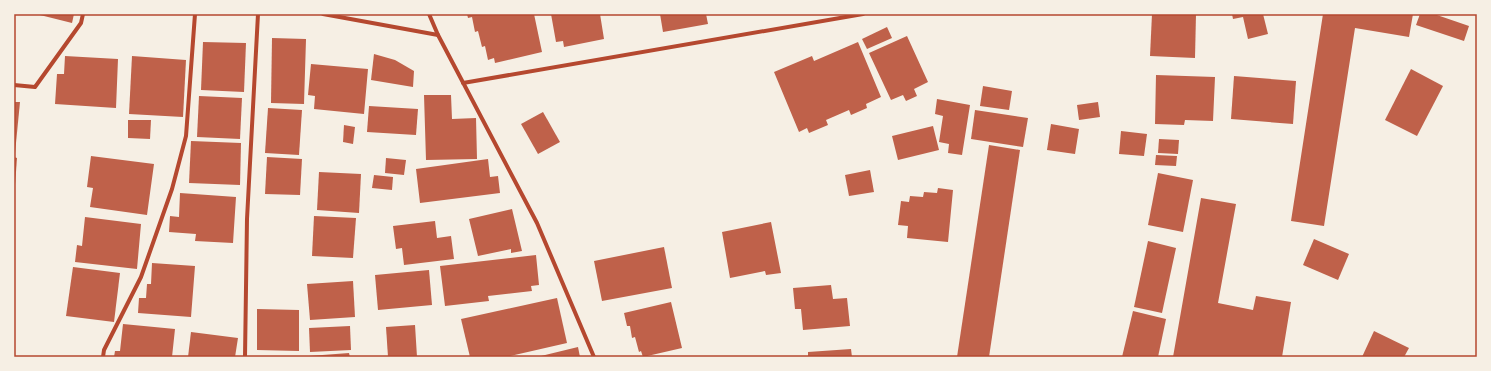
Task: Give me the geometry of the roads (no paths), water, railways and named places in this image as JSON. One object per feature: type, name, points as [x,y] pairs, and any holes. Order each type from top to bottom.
[{"type":"street","points":[[14,85],[35,87],[81,23],[83,14]]},
{"type":"street","points":[[103,357],[104,350],[141,277],[172,189],[186,136],[195,14]]},
{"type":"street","points":[[245,357],[247,219],[258,14]]},
{"type":"street","points":[[323,14],[438,35]]},
{"type":"street","points":[[429,14],[438,35],[537,223],[594,357]]},
{"type":"street","points":[[464,82],[863,14]]}]
